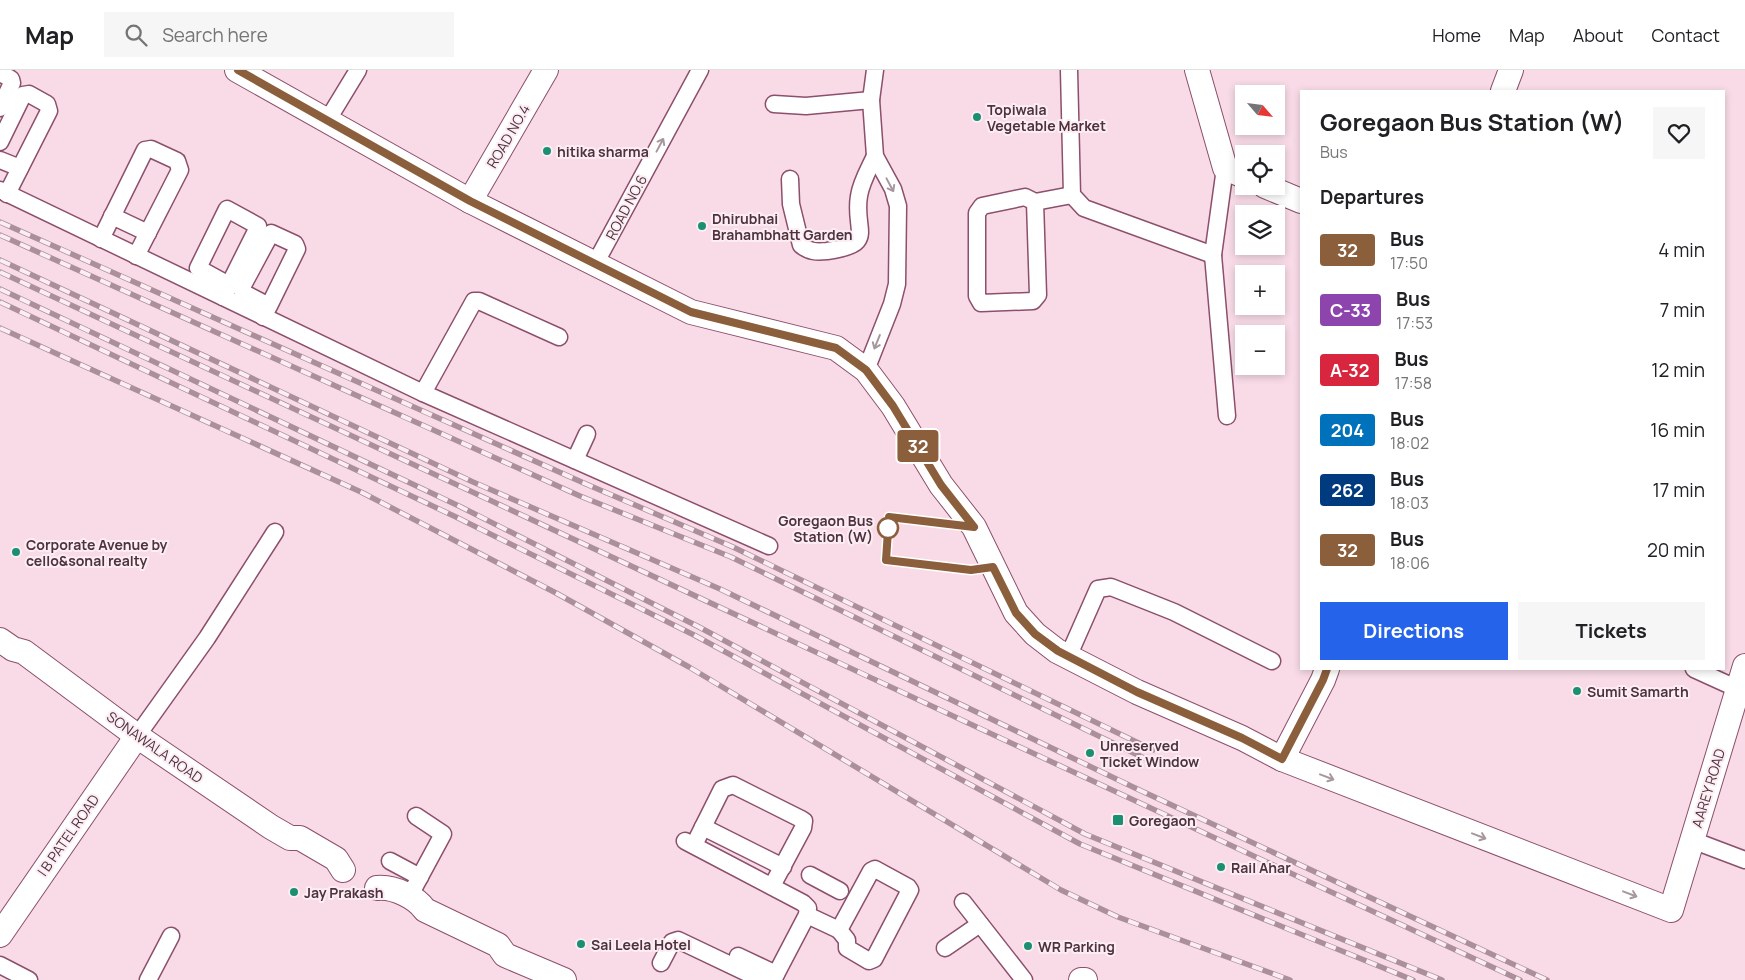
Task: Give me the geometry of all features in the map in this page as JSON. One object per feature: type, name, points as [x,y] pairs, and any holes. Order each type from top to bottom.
[{"type":"street","points":[[237,70],[470,201],[691,312],[836,348],[866,370],[893,406],[941,485],[974,527],[1016,613],[1035,634],[1068,657],[1137,692],[1242,738],[1282,759],[1327,670]]},
{"type":"street","points":[[327,121],[358,70]]},
{"type":"street","name":"ROAD NO.4","points":[[470,201],[546,70]]},
{"type":"street","name":"ROAD NO.6","points":[[595,264],[700,70]]},
{"type":"street","points":[[866,370],[892,304],[897,284],[898,206],[893,189],[875,156],[871,100],[875,70]]},
{"type":"street","points":[[1069,70],[1072,195],[1084,208],[1214,255]]},
{"type":"street","points":[[1196,70],[1235,172],[1214,255],[1227,416]]},
{"type":"street","points":[[1503,90],[1511,70]]},
{"type":"street","points":[[0,73],[11,79],[12,83],[0,108]]},
{"type":"street","points":[[0,142],[24,95],[29,94],[47,104],[49,111],[20,168],[4,192],[136,256],[226,291],[424,393],[769,546]]},
{"type":"street","points":[[774,104],[806,106],[871,100]]},
{"type":"street","points":[[101,239],[145,150],[151,149],[177,161],[180,170],[136,256]]},
{"type":"street","points":[[790,179],[791,204],[801,245],[806,250],[818,252],[849,248],[855,244],[861,234],[859,197],[875,156]]},
{"type":"street","points":[[0,160],[20,168]]},
{"type":"street","points":[[1285,194],[1300,201]]},
{"type":"street","points":[[1035,202],[1038,295],[1034,301],[981,303],[977,296],[977,213],[982,206],[1025,197],[1035,202],[1072,195]]},
{"type":"street","points":[[112,216],[148,233]]},
{"type":"street","points":[[424,393],[474,301],[480,301],[559,337]]},
{"type":"street","points":[[575,460],[587,434]]},
{"type":"street","points":[[137,736],[207,638],[275,532]]},
{"type":"street","points":[[1068,657],[1098,589],[1111,587],[1174,612],[1272,661]]},
{"type":"street","name":"SONAWALA ROAD","points":[[0,627],[19,642],[24,652]]},
{"type":"street","name":"SONAWALA ROAD","points":[[0,640],[13,649],[24,652],[137,736],[290,838],[295,848],[309,857],[331,870],[343,870],[377,888],[383,896],[415,912],[418,895],[498,945],[506,955],[564,980]]},
{"type":"street","name":"AAREY ROAD","points":[[1282,759],[1670,910],[1745,666]]},
{"type":"street","points":[[1696,670],[1738,689]]},
{"type":"street","name":"I B PATEL ROAD","points":[[0,935],[137,736]]},
{"type":"street","points":[[772,886],[804,828],[804,822],[733,785],[722,789],[703,827],[690,843],[772,886],[839,930],[848,940],[847,948],[869,962],[873,961],[909,892],[909,888],[877,870],[870,871],[839,930]]},
{"type":"street","points":[[390,861],[418,895],[443,834],[416,816]]},
{"type":"street","points":[[703,827],[783,867]]},
{"type":"street","points":[[1692,840],[1745,860]]},
{"type":"street","points":[[764,978],[805,909],[813,877],[840,891]]},
{"type":"street","points":[[963,902],[1024,980]]},
{"type":"street","points":[[945,948],[980,924]]},
{"type":"street","points":[[148,980],[171,936]]},
{"type":"street","points":[[661,963],[672,942],[678,940],[764,978]]},
{"type":"street","name":"SONAWALA ROAD","points":[[498,945],[510,944],[577,973],[582,980]]},
{"type":"street","points":[[734,954],[764,978]]},
{"type":"street","points":[[0,965],[29,980]]},
{"type":"railway","points":[[0,222],[586,484],[733,547],[1153,750]]},
{"type":"railway","points":[[0,235],[580,496],[731,557],[1148,760]]},
{"type":"railway","points":[[0,260],[473,482],[720,589],[1133,787],[1547,980]]},
{"type":"railway","points":[[0,272],[1520,980]]},
{"type":"railway","points":[[0,289],[461,507],[699,627],[1085,834],[1442,980]]},
{"type":"railway","points":[[0,302],[456,517],[694,635],[1080,844],[1413,980]]},
{"type":"railway","points":[[0,328],[361,492],[556,593],[689,667],[1061,890],[1118,917],[1290,980]]},
{"type":"bus line","name":"32","points":[[238,70],[470,201],[691,312],[836,348],[866,370],[893,406],[941,485],[974,527],[953,523],[889,517],[886,560],[971,570],[993,567],[1016,613],[1035,634],[1058,651],[1137,692],[1242,738],[1282,759],[1327,670]]},
{"type":"place","name":"Topiwala Vegetable Market","points":[[977,117]]},
{"type":"place","name":"hitika sharma","points":[[547,151]]},
{"type":"place","name":"Dhirubhai Brahambhatt Garden","points":[[702,226]]},
{"type":"place","name":"Goregaon Bus Station (W)","points":[[888,528]]},
{"type":"place","name":"Corporate Avenue by cello&sonal realty","points":[[16,552]]},
{"type":"place","name":"Sumit Samarth","points":[[1577,691]]},
{"type":"place","name":"Unreserved Ticket Window","points":[[1090,753]]},
{"type":"place","name":"Goregaon","points":[[1118,820]]},
{"type":"place","name":"Rail Ahar","points":[[1221,867]]},
{"type":"place","name":"Jay Prakash","points":[[294,892]]},
{"type":"place","name":"Sai Leela Hotel","points":[[581,944]]},
{"type":"place","name":"WR Parking","points":[[1028,946]]}]
